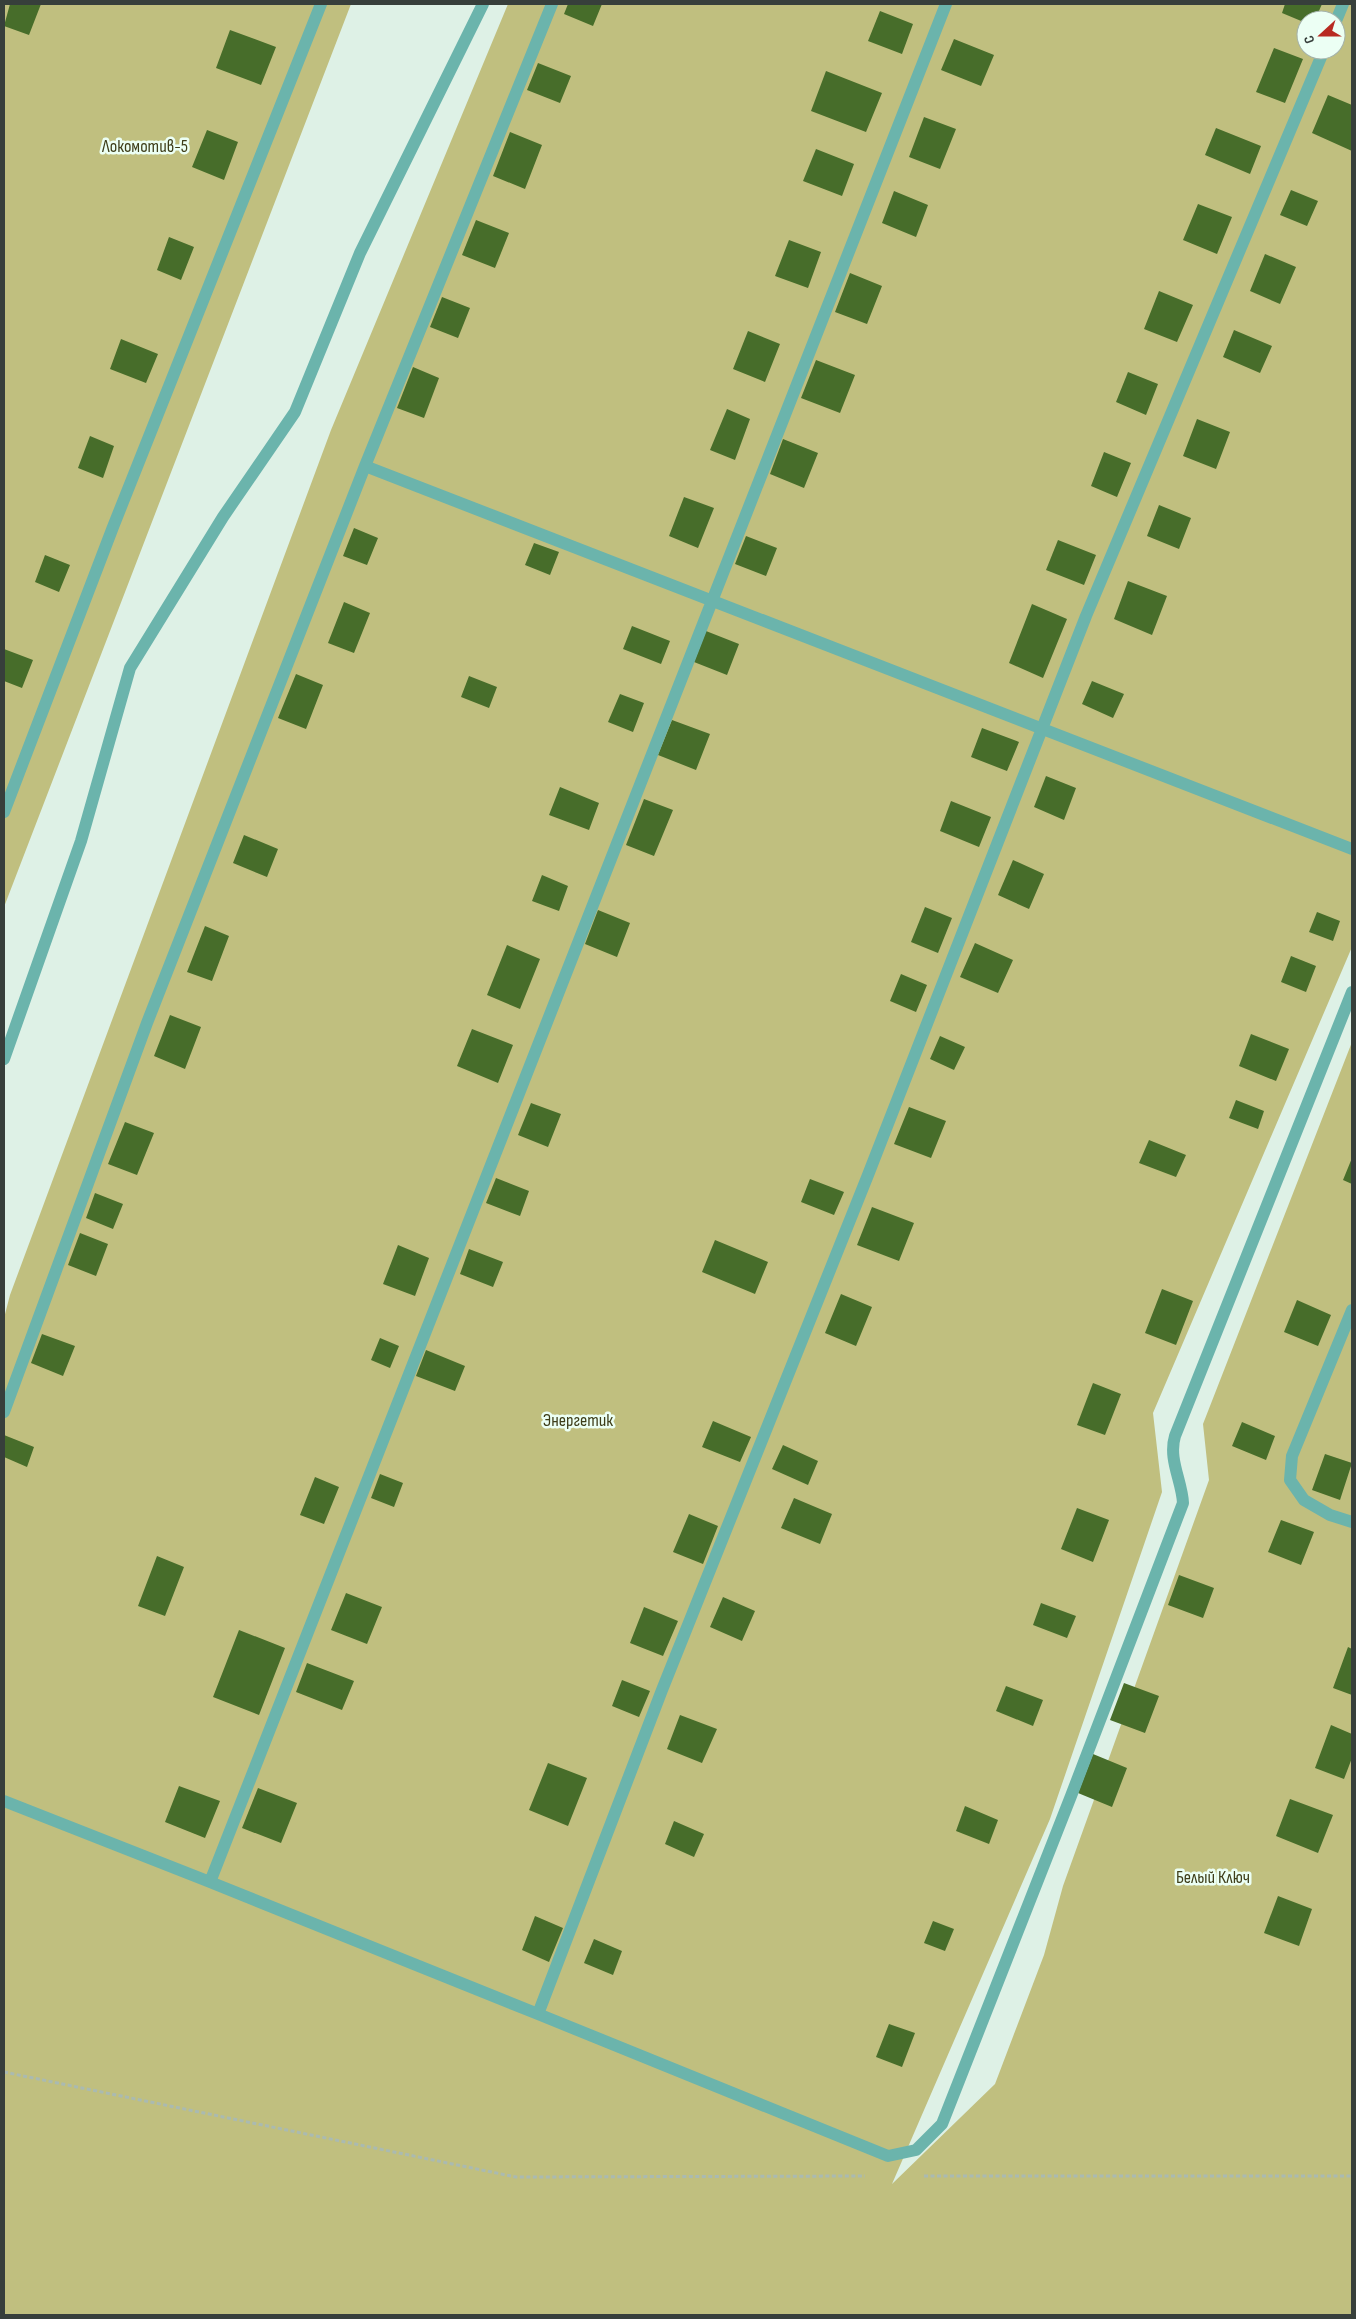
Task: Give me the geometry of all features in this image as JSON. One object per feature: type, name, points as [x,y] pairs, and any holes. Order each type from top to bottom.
[{"type":"lane","points":[[4,812],[113,527],[321,4]]},
{"type":"lane","points":[[4,1060],[81,841],[130,668],[223,517],[295,412],[360,253],[483,4]]},
{"type":"lane","points":[[4,1412],[147,1023],[365,466],[552,4]]},
{"type":"lane","points":[[210,1882],[946,4]]},
{"type":"lane","points":[[538,2014],[666,1681],[1086,616],[1320,60]]},
{"type":"lane","points":[[365,466],[713,599],[1352,849]]},
{"type":"lane","points":[[4,1801],[210,1882],[391,1957],[538,2014],[888,2156],[916,2150],[942,2124],[1072,1796],[1183,1503],[1172,1445],[1352,992]]},
{"type":"lane","points":[[1352,1310],[1292,1456],[1290,1480],[1304,1500],[1330,1515],[1352,1522]]},
{"type":"path","points":[[4,2072],[516,2177],[874,2176]]},
{"type":"path","points":[[914,2176],[1352,2176]]},
{"type":"green space","name":"Локомотив-5","points":[[4,4],[351,4],[4,907]]},
{"type":"green space","name":"Энергетик","points":[[508,4],[1352,4],[1352,947],[1153,1413],[1162,1492],[1050,1819],[892,2184],[995,2084],[1044,1955],[1063,1886],[1209,1480],[1203,1424],[1352,1042],[1352,2315],[4,2315],[4,1318],[10,1295],[331,430]]},
{"type":"building","points":[[10,4],[41,4],[29,35],[4,26]]},
{"type":"building","points":[[568,4],[602,4],[593,26],[564,14]]},
{"type":"building","points":[[1285,4],[1322,4],[1319,10],[1296,10],[1296,19],[1282,13]]},
{"type":"building","points":[[880,11],[913,24],[902,54],[868,41]]},
{"type":"building","points":[[230,30],[276,47],[261,85],[216,68]]},
{"type":"building","points":[[954,39],[994,55],[981,86],[941,70]]},
{"type":"building","points":[[1274,48],[1296,56],[1296,60],[1303,60],[1285,103],[1256,92]]},
{"type":"building","points":[[538,63],[571,76],[560,103],[527,90]]},
{"type":"building","points":[[826,71],[882,93],[866,132],[811,111]]},
{"type":"building","points":[[1328,95],[1352,105],[1352,151],[1312,133]]},
{"type":"building","points":[[924,117],[956,129],[940,169],[909,157]]},
{"type":"building","points":[[1216,128],[1261,146],[1250,174],[1205,155]]},
{"type":"building","points":[[207,130],[238,142],[224,180],[192,167]]},
{"type":"building","points":[[510,132],[542,145],[525,189],[493,176]]},
{"type":"building","points":[[816,149],[854,164],[842,196],[803,181]]},
{"type":"building","points":[[1291,190],[1318,201],[1307,226],[1280,215]]},
{"type":"building","points":[[894,191],[928,205],[916,237],[882,223]]},
{"type":"building","points":[[1198,204],[1232,217],[1217,254],[1183,240]]},
{"type":"building","points":[[476,220],[509,233],[495,268],[462,255]]},
{"type":"building","points":[[169,237],[194,247],[181,280],[157,270]]},
{"type":"building","points":[[789,240],[821,252],[808,288],[775,276]]},
{"type":"building","points":[[1265,254],[1296,267],[1280,304],[1250,291]]},
{"type":"building","points":[[850,273],[882,286],[867,324],[835,312]]},
{"type":"building","points":[[1159,291],[1193,305],[1177,342],[1144,329]]},
{"type":"building","points":[[442,297],[470,308],[458,338],[430,327]]},
{"type":"building","points":[[1234,330],[1272,346],[1260,373],[1223,357]]},
{"type":"building","points":[[748,331],[780,344],[765,382],[733,369]]},
{"type":"building","points":[[121,339],[158,354],[146,383],[110,369]]},
{"type":"building","points":[[816,360],[855,375],[840,413],[801,398]]},
{"type":"building","points":[[413,367],[439,378],[424,418],[397,408]]},
{"type":"building","points":[[1128,372],[1158,384],[1146,415],[1116,402]]},
{"type":"building","points":[[727,409],[750,419],[735,460],[710,450]]},
{"type":"building","points":[[1197,419],[1230,432],[1216,469],[1183,456]]},
{"type":"building","points":[[90,436],[114,446],[103,478],[78,468]]},
{"type":"building","points":[[783,439],[818,453],[804,488],[770,474]]},
{"type":"building","points":[[1104,452],[1131,463],[1117,497],[1091,486]]},
{"type":"building","points":[[684,497],[714,508],[698,548],[669,536]]},
{"type":"building","points":[[1159,505],[1191,518],[1179,549],[1147,536]]},
{"type":"building","points":[[354,528],[378,538],[367,565],[343,556]]},
{"type":"building","points":[[746,536],[777,548],[766,576],[735,564]]},
{"type":"building","points":[[1058,540],[1096,555],[1084,585],[1046,570]]},
{"type":"building","points":[[534,543],[559,552],[550,575],[525,565]]},
{"type":"building","points":[[45,555],[70,565],[59,592],[35,582]]},
{"type":"building","points":[[1128,581],[1167,596],[1152,635],[1114,619]]},
{"type":"building","points":[[344,602],[370,613],[354,653],[328,643]]},
{"type":"building","points":[[1032,604],[1067,619],[1043,678],[1009,663]]},
{"type":"building","points":[[632,626],[670,641],[661,664],[623,649]]},
{"type":"building","points":[[706,631],[739,644],[727,675],[694,662]]},
{"type":"building","points":[[4,649],[33,660],[22,688],[4,681]]},
{"type":"building","points":[[296,674],[323,685],[306,729],[278,718]]},
{"type":"building","points":[[469,676],[497,687],[489,708],[461,697]]},
{"type":"building","points":[[1092,681],[1124,694],[1113,718],[1082,704]]},
{"type":"building","points":[[620,694],[644,703],[633,732],[608,722]]},
{"type":"building","points":[[672,720],[710,734],[696,770],[658,755]]},
{"type":"building","points":[[982,728],[1019,742],[1007,771],[971,757]]},
{"type":"building","points":[[1046,776],[1076,788],[1064,820],[1034,807]]},
{"type":"building","points":[[560,787],[599,803],[589,830],[549,815]]},
{"type":"building","points":[[644,799],[673,810],[654,856],[626,845]]},
{"type":"building","points":[[951,801],[991,817],[979,847],[940,831]]},
{"type":"building","points":[[244,835],[278,849],[267,877],[233,863]]},
{"type":"building","points":[[1013,860],[1044,874],[1029,909],[998,895]]},
{"type":"building","points":[[542,875],[568,886],[559,911],[532,901]]},
{"type":"building","points":[[925,907],[952,918],[938,953],[911,942]]},
{"type":"building","points":[[598,910],[630,923],[617,957],[585,944]]},
{"type":"building","points":[[1317,912],[1340,921],[1333,941],[1309,932]]},
{"type":"building","points":[[205,926],[229,936],[212,981],[187,972]]},
{"type":"building","points":[[975,943],[1013,960],[998,993],[960,977]]},
{"type":"building","points":[[507,945],[540,959],[520,1009],[487,995]]},
{"type":"building","points":[[1291,956],[1316,966],[1306,992],[1281,982]]},
{"type":"building","points":[[901,974],[927,985],[916,1012],[890,1001]]},
{"type":"building","points":[[170,1015],[201,1027],[185,1069],[154,1056]]},
{"type":"building","points":[[472,1029],[513,1045],[498,1083],[457,1066]]},
{"type":"building","points":[[1251,1034],[1289,1049],[1276,1081],[1239,1066]]},
{"type":"building","points":[[940,1036],[965,1047],[954,1070],[930,1059]]},
{"type":"building","points":[[1236,1100],[1264,1111],[1258,1129],[1229,1118]]},
{"type":"building","points":[[531,1103],[561,1114],[548,1147],[518,1135]]},
{"type":"building","points":[[909,1107],[946,1121],[931,1158],[894,1144]]},
{"type":"building","points":[[125,1122],[154,1133],[137,1175],[108,1164]]},
{"type":"building","points":[[1149,1140],[1186,1155],[1176,1177],[1139,1163]]},
{"type":"building","points":[[1352,1158],[1352,1184],[1343,1180]]},
{"type":"building","points":[[496,1178],[529,1191],[520,1216],[486,1203]]},
{"type":"building","points":[[810,1179],[844,1192],[834,1215],[801,1202]]},
{"type":"building","points":[[95,1193],[123,1204],[113,1229],[86,1218]]},
{"type":"building","points":[[872,1207],[914,1223],[899,1261],[857,1245]]},
{"type":"building","points":[[80,1233],[108,1244],[96,1276],[68,1265]]},
{"type":"building","points":[[715,1240],[768,1262],[755,1294],[702,1272]]},
{"type":"building","points":[[398,1245],[429,1258],[415,1296],[383,1284]]},
{"type":"building","points":[[469,1249],[503,1262],[493,1287],[460,1274]]},
{"type":"building","points":[[1162,1289],[1193,1301],[1176,1345],[1145,1333]]},
{"type":"building","points":[[841,1294],[872,1307],[856,1346],[825,1333]]},
{"type":"building","points":[[1297,1300],[1331,1315],[1318,1346],[1284,1332]]},
{"type":"building","points":[[42,1334],[75,1346],[63,1376],[31,1363]]},
{"type":"building","points":[[380,1338],[399,1346],[390,1368],[371,1360]]},
{"type":"building","points":[[426,1350],[465,1366],[455,1391],[416,1376]]},
{"type":"building","points":[[1093,1383],[1121,1394],[1105,1435],[1077,1425]]},
{"type":"building","points":[[713,1421],[751,1437],[740,1462],[702,1447]]},
{"type":"building","points":[[1242,1422],[1275,1436],[1266,1460],[1232,1446]]},
{"type":"building","points":[[4,1435],[34,1447],[27,1467],[4,1457]]},
{"type":"building","points":[[783,1445],[818,1461],[808,1485],[772,1469]]},
{"type":"building","points":[[1325,1454],[1352,1463],[1340,1500],[1312,1490]]},
{"type":"building","points":[[380,1474],[403,1483],[394,1507],[371,1498]]},
{"type":"building","points":[[315,1477],[339,1487],[324,1524],[300,1515]]},
{"type":"building","points":[[794,1498],[832,1514],[820,1544],[781,1528]]},
{"type":"building","points":[[1077,1508],[1109,1520],[1093,1562],[1061,1549]]},
{"type":"building","points":[[689,1514],[718,1526],[703,1564],[673,1552]]},
{"type":"building","points":[[1281,1520],[1314,1532],[1301,1565],[1268,1552]]},
{"type":"building","points":[[157,1556],[184,1567],[165,1616],[138,1606]]},
{"type":"building","points":[[1179,1575],[1214,1588],[1203,1618],[1168,1605]]},
{"type":"building","points":[[346,1593],[382,1607],[367,1644],[331,1630]]},
{"type":"building","points":[[723,1597],[755,1611],[742,1641],[710,1627]]},
{"type":"building","points":[[1041,1603],[1076,1616],[1067,1638],[1033,1625]]},
{"type":"building","points":[[644,1607],[678,1621],[663,1656],[630,1643]]},
{"type":"building","points":[[239,1630],[285,1648],[259,1715],[213,1697]]},
{"type":"building","points":[[1348,1647],[1352,1649],[1352,1695],[1333,1688]]},
{"type":"building","points":[[307,1663],[354,1681],[342,1710],[296,1692]]},
{"type":"building","points":[[622,1680],[650,1691],[639,1717],[612,1706]]},
{"type":"building","points":[[1124,1683],[1159,1696],[1145,1733],[1110,1720]]},
{"type":"building","points":[[1006,1686],[1043,1700],[1033,1726],[996,1711]]},
{"type":"building","points":[[680,1715],[717,1729],[702,1763],[667,1749]]},
{"type":"building","points":[[1331,1725],[1352,1734],[1352,1758],[1344,1779],[1315,1768]]},
{"type":"building","points":[[1093,1754],[1127,1768],[1112,1807],[1078,1793]]},
{"type":"building","points":[[548,1763],[587,1778],[568,1826],[529,1810]]},
{"type":"building","points":[[179,1786],[220,1801],[205,1838],[165,1822]]},
{"type":"building","points":[[258,1788],[297,1803],[281,1843],[242,1828]]},
{"type":"building","points":[[1290,1799],[1333,1815],[1318,1853],[1276,1836]]},
{"type":"building","points":[[965,1806],[998,1820],[989,1844],[956,1831]]},
{"type":"building","points":[[674,1821],[704,1834],[694,1857],[665,1844]]},
{"type":"building","points":[[1278,1896],[1312,1909],[1299,1946],[1264,1933]]},
{"type":"building","points":[[535,1916],[563,1928],[549,1962],[522,1950]]},
{"type":"building","points":[[933,1921],[954,1929],[945,1951],[924,1943]]},
{"type":"building","points":[[594,1939],[622,1951],[613,1975],[584,1963]]},
{"type":"building","points":[[889,2024],[915,2033],[902,2067],[876,2057]]},
{"type":"park label","name":"Белый Ключ","points":[[1213,1877]]}]
